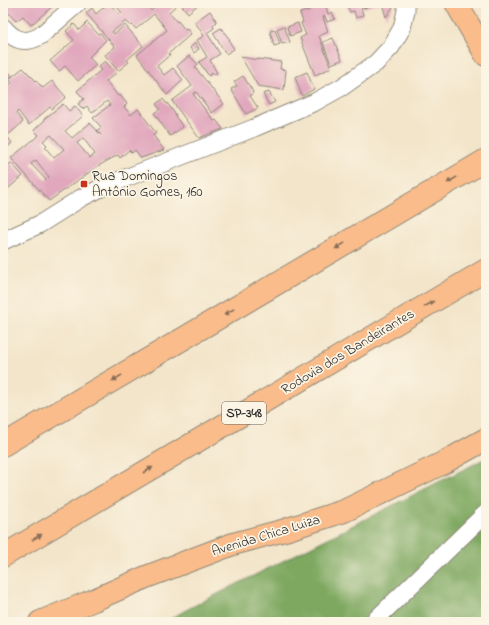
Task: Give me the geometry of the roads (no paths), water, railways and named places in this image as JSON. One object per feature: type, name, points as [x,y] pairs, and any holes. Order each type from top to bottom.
[{"type":"main road","points":[[456,3],[486,55]]},
{"type":"main road","points":[[3,445],[486,160]]},
{"type":"main road","name":"Rodovia dos Bandeirantes","points":[[3,556],[486,270]]},
{"type":"main road","name":"Avenida Chica Luiza","points":[[40,622],[233,544],[292,528],[344,511],[445,462],[486,439]]},
{"type":"street","points":[[3,27],[15,38],[21,41],[33,40],[40,36],[78,3]]},
{"type":"street","points":[[3,241],[40,224],[81,198],[105,186],[254,128],[315,102],[342,87],[376,63],[390,47],[402,28],[406,11],[406,3]]},
{"type":"street","points":[[373,622],[486,513]]},
{"type":"place","name":"Rua Domingos Antônio Gomes, 160","points":[[84,184]]}]
